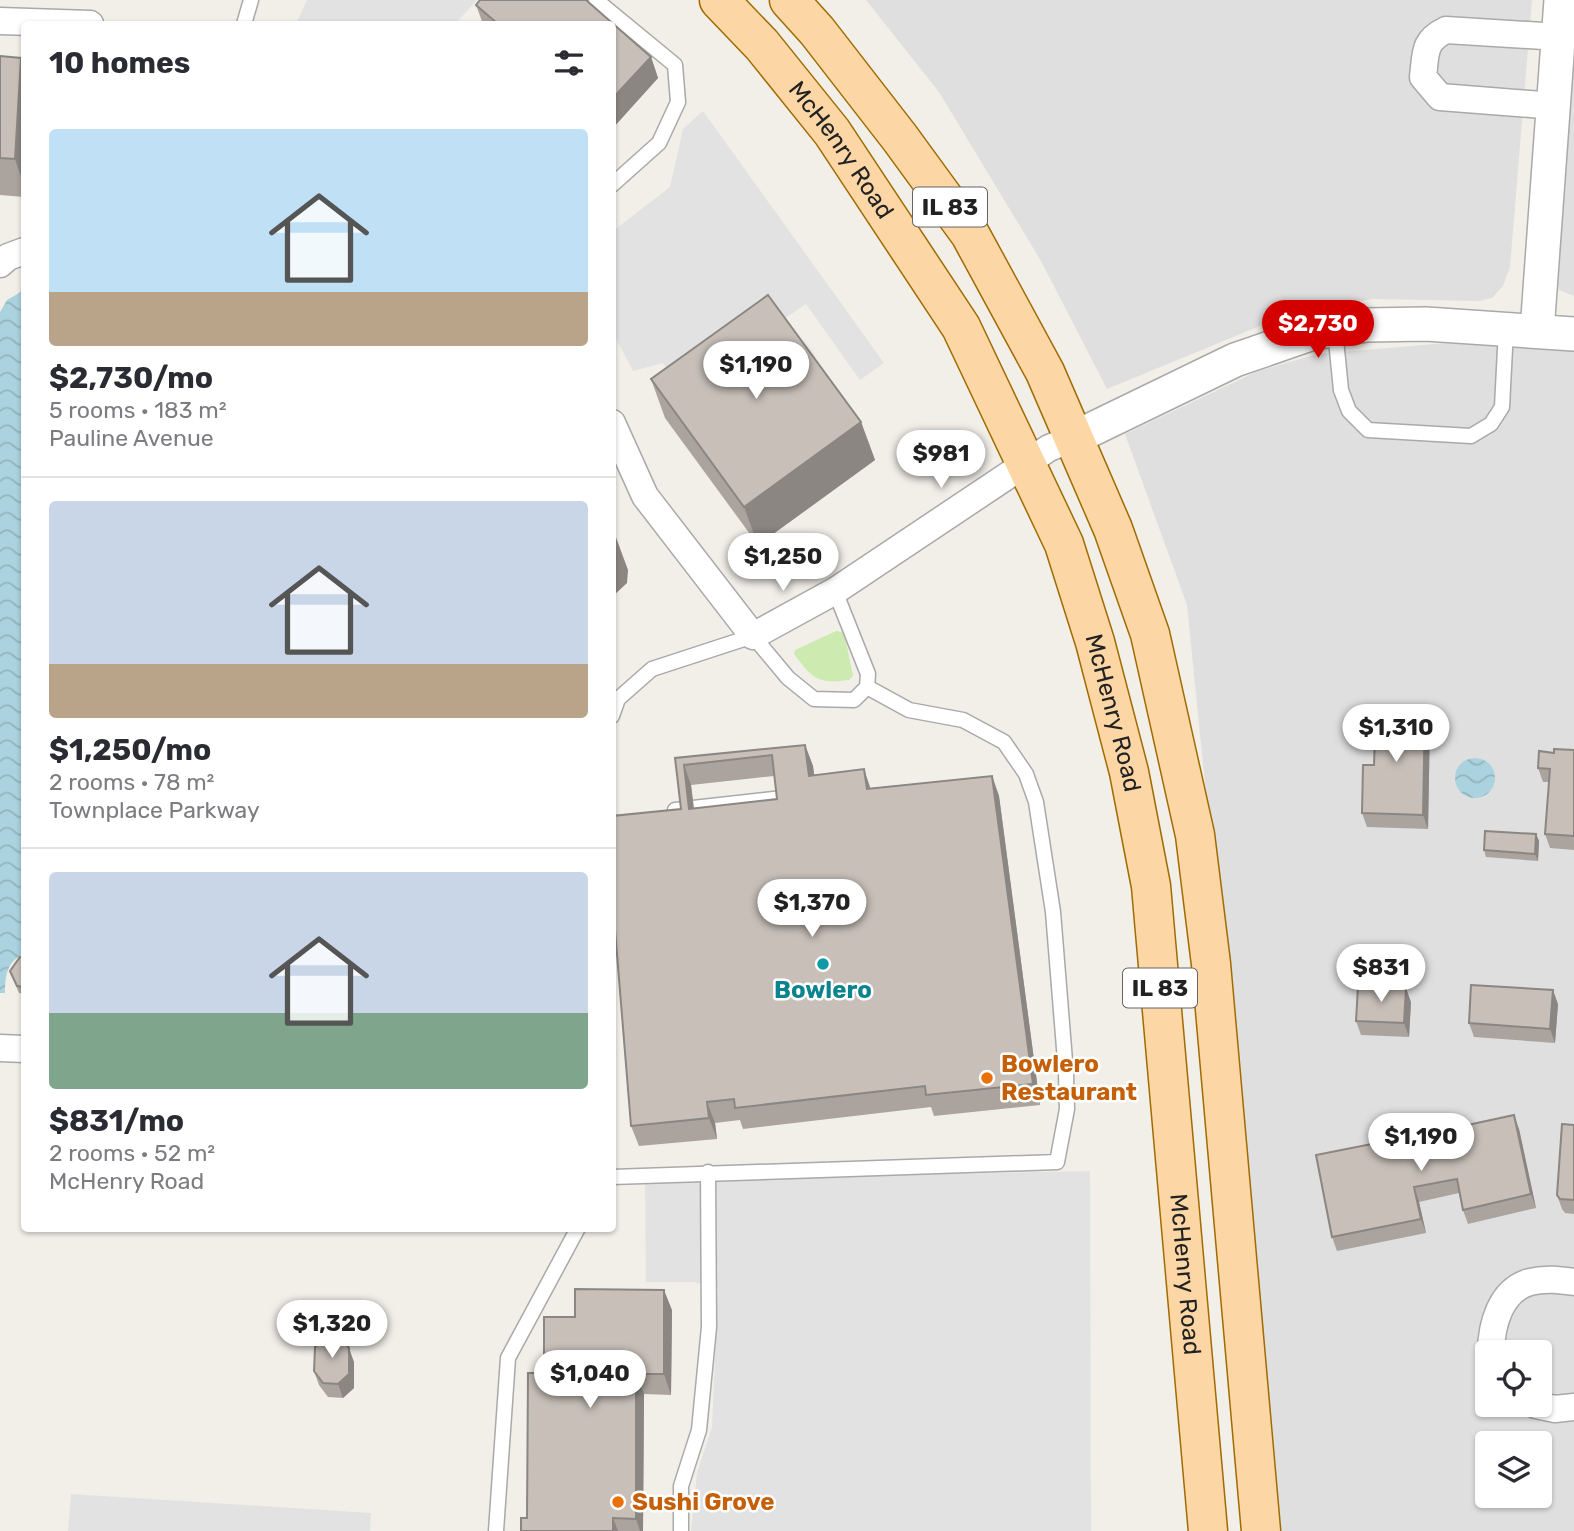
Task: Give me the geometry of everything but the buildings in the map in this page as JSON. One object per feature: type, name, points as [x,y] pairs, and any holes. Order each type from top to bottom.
[{"type":"main road","name":"McHenry Road","points":[[719,0],[762,45],[832,132],[961,327],[1064,544],[1095,642],[1129,772],[1151,886],[1208,1531]]},
{"type":"main road","name":"IL 83","points":[[789,0],[817,31],[892,127],[970,234],[1045,372],[1113,529],[1150,634],[1195,835],[1211,964],[1261,1531]]},
{"type":"street","points":[[1521,330],[1562,89],[1559,37],[1561,0]]},
{"type":"street","points":[[0,21],[21,22]]},
{"type":"street","points":[[1559,37],[1446,30],[1433,36],[1426,48],[1423,77],[1440,97],[1562,89]]},
{"type":"street","points":[[0,264],[8,257],[21,252]]},
{"type":"street","points":[[616,433],[645,496],[753,636],[835,591],[1049,448],[1235,360],[1313,333],[1367,325],[1426,324],[1574,334]]},
{"type":"street","points":[[0,1048],[21,1049]]},
{"type":"street","points":[[1491,1340],[1497,1312],[1510,1294],[1528,1282],[1547,1279],[1574,1282]]},
{"type":"street","points":[[1552,1408],[1574,1407]]},
{"type":"lane","points":[[245,21],[251,0]]},
{"type":"lane","points":[[596,0],[675,65],[678,102],[659,143],[616,181]]},
{"type":"lane","points":[[1335,330],[1341,390],[1349,411],[1368,430],[1471,436],[1491,424],[1502,407],[1521,330]]},
{"type":"lane","points":[[616,705],[618,699],[652,669],[753,636],[788,678],[814,699],[853,700],[867,687],[868,674],[835,591]]},
{"type":"lane","points":[[616,1177],[1057,1162],[1068,1109],[1066,1073],[1053,912],[1036,802],[1026,774],[1004,742],[963,720],[909,710],[867,687]]},
{"type":"lane","points":[[665,811],[782,798]]},
{"type":"lane","points":[[681,1531],[681,1486],[699,1430],[709,1327],[708,1172]]},
{"type":"lane","points":[[496,1531],[508,1358],[576,1232]]},
{"type":"shaded area","points":[[307,0],[477,0],[458,21],[297,21]]},
{"type":"shaded area","points":[[866,0],[1532,0],[1510,267],[1503,286],[1492,298],[1479,301],[1373,299],[1289,314],[1107,389],[1041,261],[939,92]]},
{"type":"shaded area","points":[[1574,53],[1574,296],[1559,290],[1556,271]]},
{"type":"shaded area","points":[[703,111],[884,363],[860,380],[806,304],[679,390],[663,363],[633,371],[616,339],[616,229],[670,187],[683,129]]},
{"type":"shaded area","points":[[1446,343],[1574,351],[1574,1531],[1274,1531],[1233,1063],[1187,605],[1125,434],[1258,371],[1318,354]]},
{"type":"shaded area","points":[[1090,1171],[1091,1531],[691,1531],[697,1473],[712,1427],[718,1288],[693,1282],[646,1282],[645,1180]]},
{"type":"shaded area","points":[[71,1494],[371,1513],[370,1531],[68,1531]]},
{"type":"green space","points":[[836,631],[845,636],[853,676],[849,680],[830,681],[817,678],[794,654],[795,650]]},
{"type":"water","points":[[21,292],[21,956],[11,965],[5,993],[0,993],[0,312],[7,300]]},
{"type":"water","points":[[1475,758],[1489,764],[1495,778],[1489,792],[1475,798],[1461,792],[1455,778],[1461,764]]},
{"type":"place","name":"Bowlero","points":[[823,964]]},
{"type":"place","name":"Bowlero Restaurant","points":[[987,1078]]},
{"type":"place","name":"Sushi Grove","points":[[618,1502]]}]
